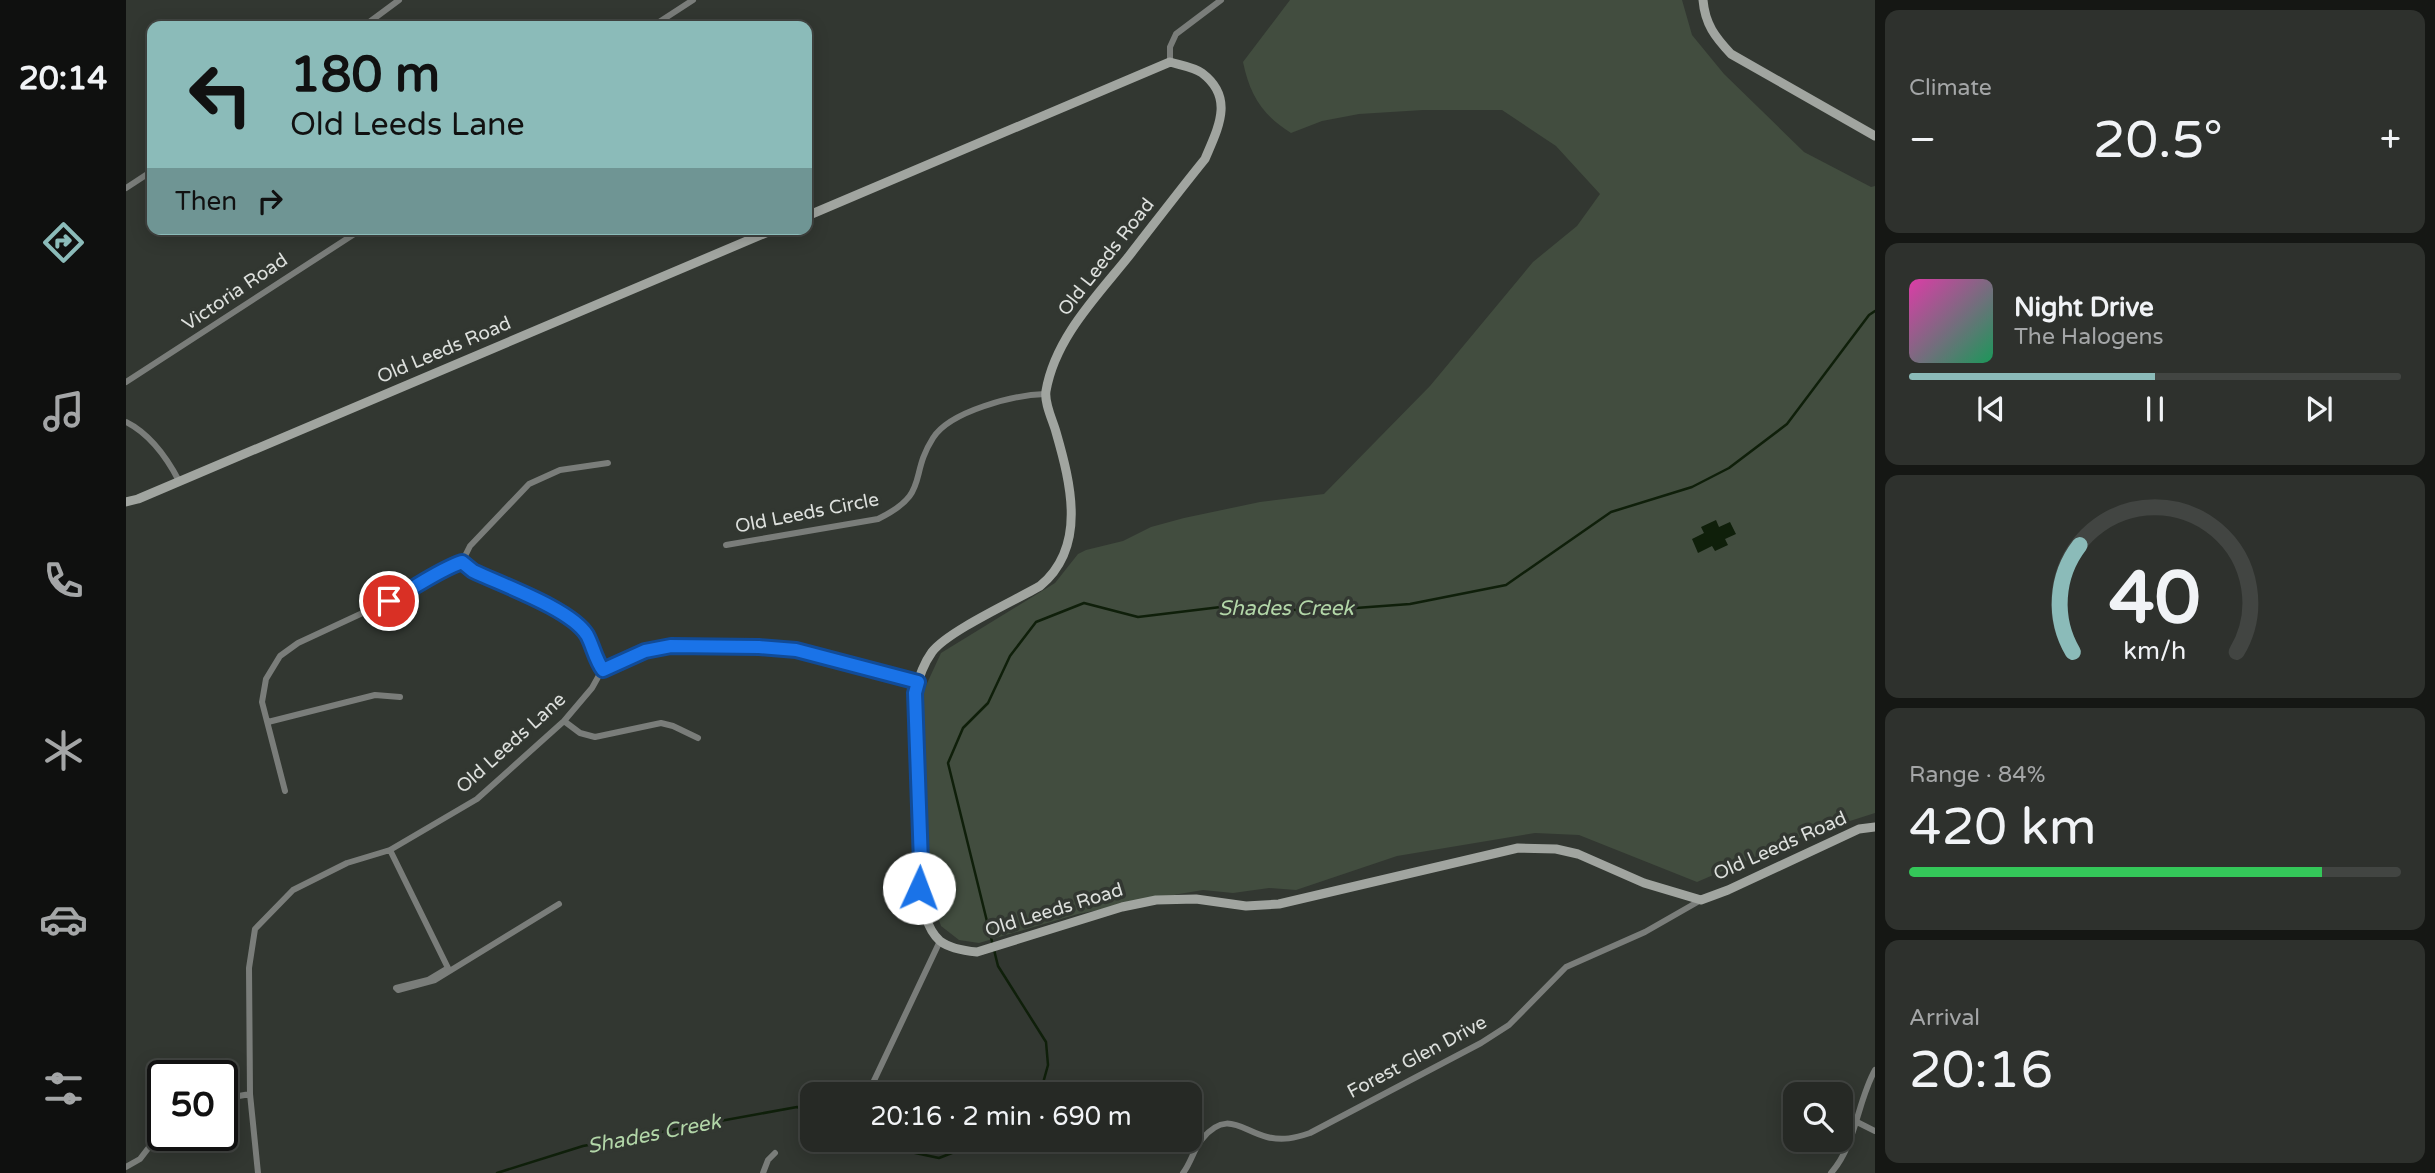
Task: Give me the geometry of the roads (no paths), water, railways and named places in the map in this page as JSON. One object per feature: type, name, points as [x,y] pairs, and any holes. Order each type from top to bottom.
[{"type":"main road","points":[[1703,0],[1704,16],[1713,36],[1731,54],[1875,136]]},
{"type":"main road","points":[[812,214],[1170,62]]},
{"type":"main road","name":"Old Leeds Road","points":[[1045,394],[1055,360],[1076,323],[1205,159],[1217,128],[1222,105],[1220,94],[1201,72],[1170,62]]},
{"type":"main road","name":"Old Leeds Road","points":[[126,502],[761,235]]},
{"type":"main road","points":[[940,941],[928,920],[919,888],[921,863],[915,693],[932,653],[946,638],[1040,586],[1061,563],[1068,546],[1072,524],[1071,498],[1045,394]]},
{"type":"main road","name":"Old Leeds Road","points":[[940,941],[965,951],[977,951],[1122,907],[1156,900],[1196,900],[1246,906],[1279,904],[1518,848],[1556,849],[1578,854],[1644,883],[1701,900],[1858,829],[1875,827]]},
{"type":"street","points":[[371,21],[399,0]]},
{"type":"street","points":[[661,21],[693,0]]},
{"type":"street","points":[[1170,62],[1170,47],[1176,34],[1221,0]]},
{"type":"street","points":[[126,188],[147,174]]},
{"type":"street","name":"Victoria Road","points":[[126,382],[353,235]]},
{"type":"street","name":"Old Leeds Circle","points":[[726,545],[878,519],[900,508],[916,488],[926,451],[933,437],[945,425],[963,414],[1029,395],[1045,394]]},
{"type":"street","points":[[126,422],[150,440],[170,462],[179,481]]},
{"type":"street","points":[[285,791],[262,702],[266,679],[280,656],[298,643],[412,590],[448,567],[462,562],[470,546],[530,484],[560,470],[608,463]]},
{"type":"street","points":[[462,562],[473,571],[570,617],[587,635],[595,658],[603,670],[645,651],[671,646],[759,647],[796,650],[918,682]]},
{"type":"street","name":"Old Leeds Lane","points":[[258,1173],[250,1094],[249,968],[255,929],[287,895],[312,879],[347,863],[390,850],[477,799],[564,721],[592,688],[603,670]]},
{"type":"street","points":[[268,722],[374,695],[400,697]]},
{"type":"street","points":[[564,721],[580,733],[595,737],[661,723],[698,738]]},
{"type":"street","points":[[390,850],[448,968],[428,980],[396,988],[398,990],[435,980],[559,904]]},
{"type":"street","name":"Forest Glen Drive","points":[[1183,1173],[1201,1139],[1217,1126],[1244,1126],[1265,1137],[1289,1140],[1310,1133],[1481,1043],[1509,1025],[1566,967],[1645,932],[1701,900]]},
{"type":"street","points":[[873,1082],[940,941]]},
{"type":"street","points":[[1831,1173],[1841,1161],[1868,1082],[1875,1070]]},
{"type":"street","points":[[238,1097],[250,1094]]},
{"type":"street","points":[[1855,1121],[1875,1131]]},
{"type":"street","points":[[126,1167],[140,1159],[147,1150]]},
{"type":"street","points":[[763,1173],[768,1160],[775,1153]]},
{"type":"waterway","name":"Shades Creek","points":[[1043,1082],[1048,1065],[1046,1042],[998,966],[948,763],[963,728],[988,703],[1010,656],[1036,622],[1084,603],[1138,617],[1229,606],[1315,611],[1410,604],[1506,585],[1611,512],[1692,487],[1729,468],[1787,424],[1869,315],[1875,311]]},
{"type":"waterway","name":"Shades Creek","points":[[497,1173],[583,1146],[800,1108]]},
{"type":"waterway","name":"Shades Creek","points":[[910,1152],[939,1158],[954,1152]]}]
